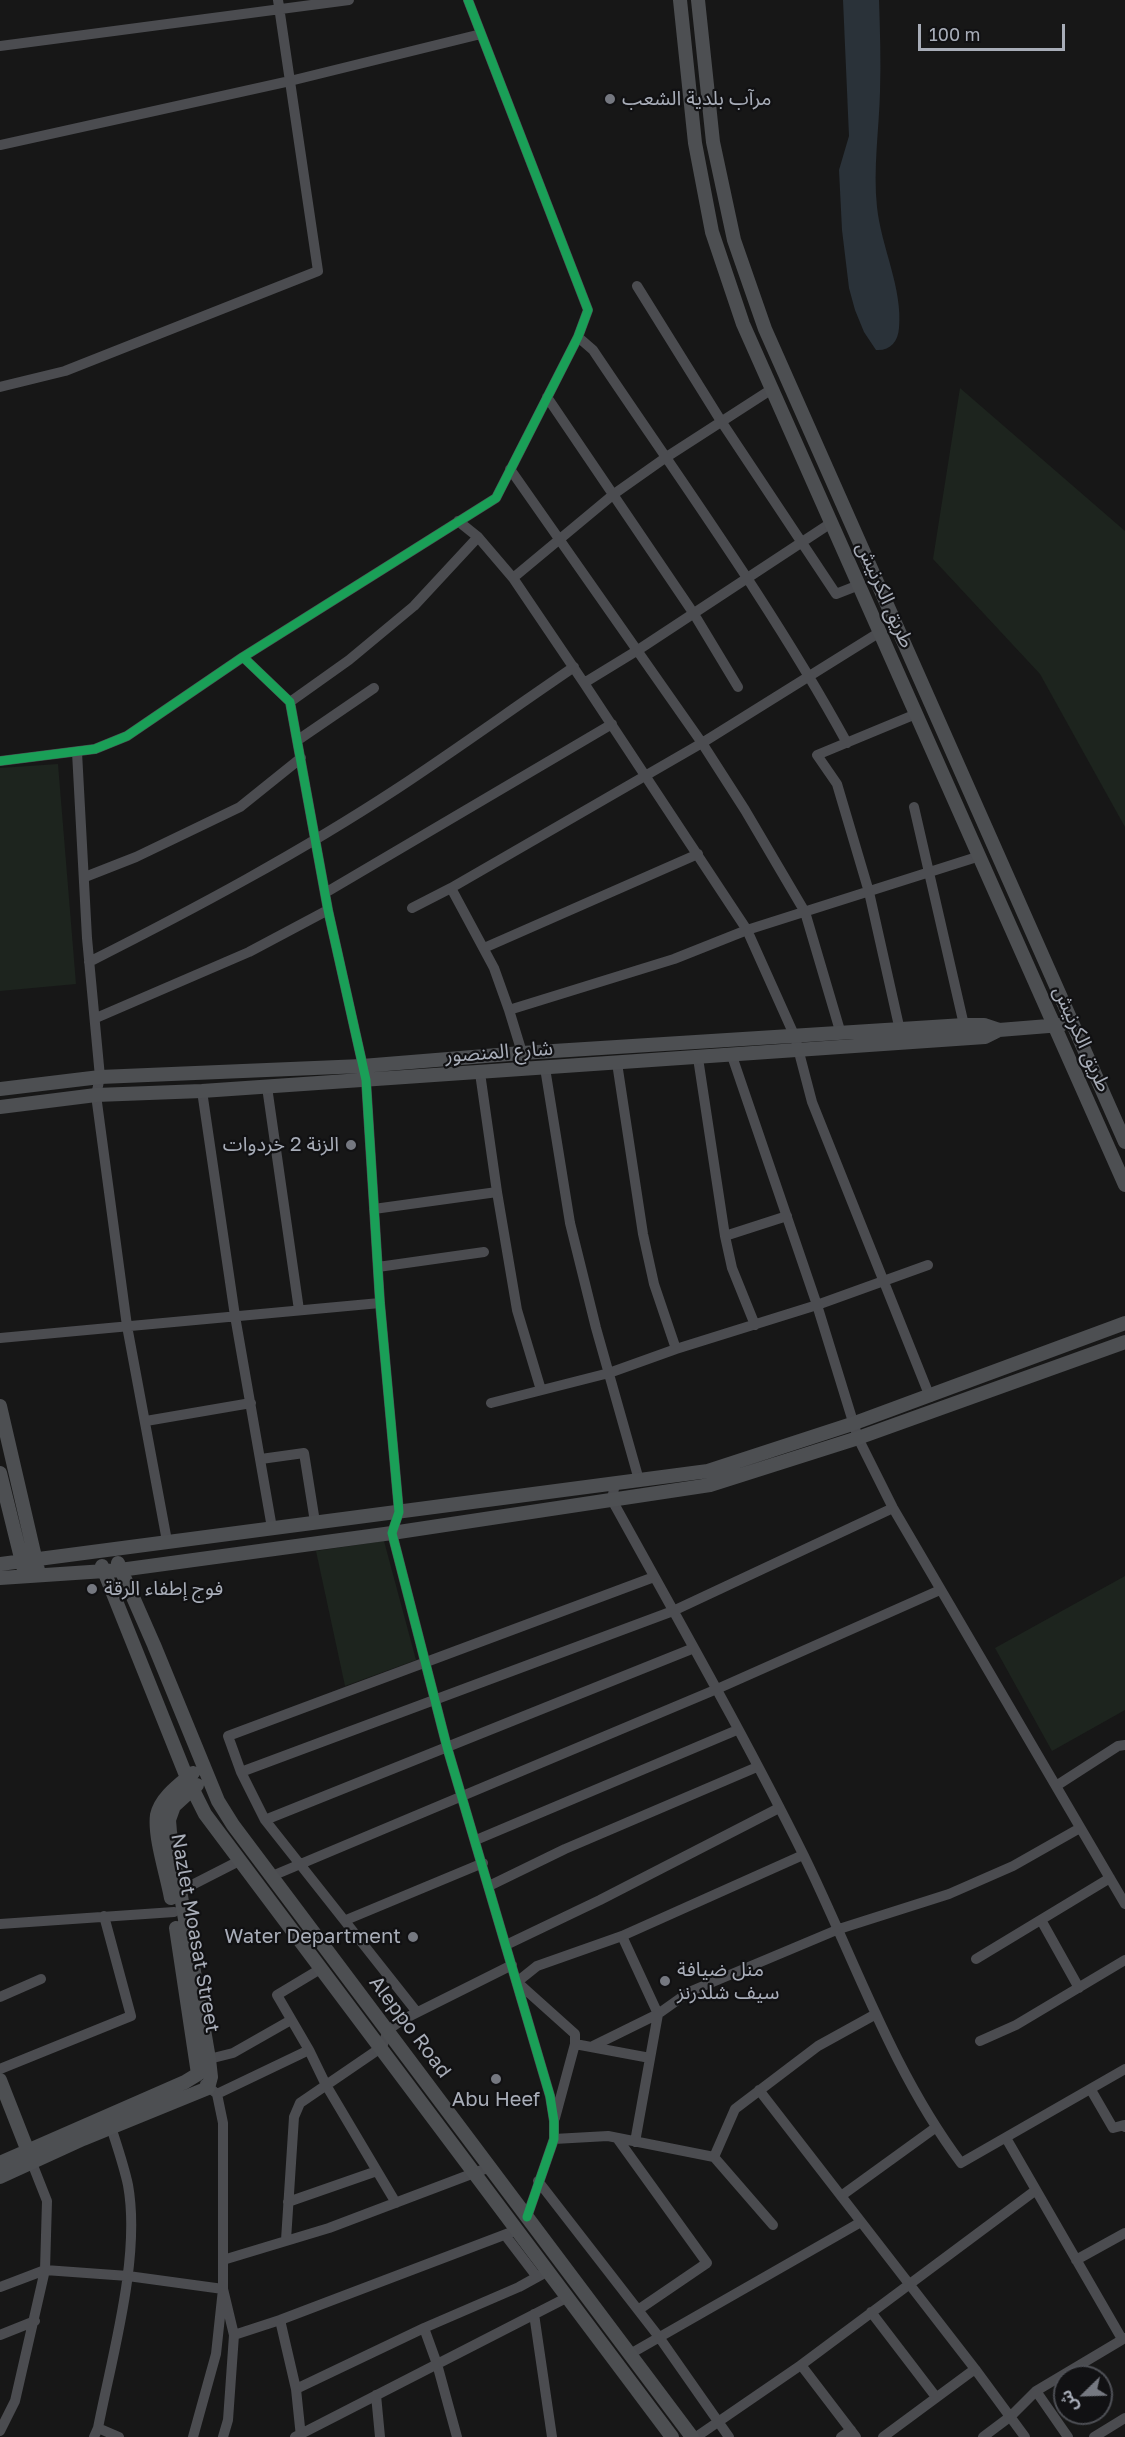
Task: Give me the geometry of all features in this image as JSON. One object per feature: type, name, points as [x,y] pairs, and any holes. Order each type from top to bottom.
[{"type":"main road","name":"طريق الكرنيش","points":[[680,0],[695,143],[712,232],[743,324],[1125,1185]]},
{"type":"main road","name":"طريق الكرنيش","points":[[698,0],[713,142],[734,240],[765,329],[1125,1142]]},
{"type":"main road","name":"شارع المنصور","points":[[0,1089],[100,1077],[362,1066],[522,1053],[796,1044],[901,1037],[964,1025],[984,1025],[999,1030],[1055,1027],[1071,1023]]},
{"type":"main road","name":"شارع المنصور","points":[[0,1107],[96,1095],[202,1092],[732,1056],[842,1034],[984,1037],[999,1030]]},
{"type":"main road","points":[[1089,1103],[1106,1098]]},
{"type":"main road","points":[[0,1578],[97,1552],[167,1541],[708,1471],[930,1397],[1125,1323]]},
{"type":"main road","points":[[0,1564],[30,1569],[120,1570],[392,1533],[710,1485],[858,1438],[1125,1342]]},
{"type":"main road","points":[[0,1406],[30,1569]]},
{"type":"main road","points":[[0,1473],[30,1569]]},
{"type":"main road","name":"Aleppo Road","points":[[113,1550],[218,1801],[228,1817],[681,2423],[694,2437]]},
{"type":"main road","name":"Aleppo Road","points":[[97,1552],[190,1783],[205,1814],[382,2047],[475,2174],[511,2233],[542,2274],[568,2296],[668,2436]]},
{"type":"main road","name":"Nazlet Moasat Street","points":[[198,2074],[174,1912],[157,1830],[158,1814],[170,1793],[190,1783],[206,1770]]},
{"type":"main road","name":"Nazlet Moasat Street","points":[[190,1783],[174,1806],[169,1820],[178,1888],[213,2091]]},
{"type":"main road","points":[[0,2177],[30,2157],[198,2074]]},
{"type":"main road","points":[[0,2080],[30,2157]]},
{"type":"main road","points":[[0,2163],[30,2157],[213,2091]]},
{"type":"main road","points":[[668,2436],[681,2423]]},
{"type":"street","points":[[0,46],[279,5],[349,0]]},
{"type":"street","points":[[0,760],[95,749],[127,735],[243,657],[496,498],[578,338],[588,310],[468,0]]},
{"type":"street","points":[[0,387],[65,371],[318,271],[279,5]]},
{"type":"street","points":[[0,145],[290,81],[481,34]]},
{"type":"street","points":[[637,286],[721,421],[836,594],[859,585]]},
{"type":"street","points":[[578,338],[593,351],[747,579],[809,675],[847,743]]},
{"type":"street","points":[[513,578],[614,494],[772,389]]},
{"type":"street","points":[[547,397],[694,614],[738,687]]},
{"type":"street","points":[[510,469],[702,743],[745,810],[805,912],[842,1034]]},
{"type":"street","points":[[458,521],[478,537],[513,578],[585,682],[747,930],[796,1044],[812,1102],[930,1397]]},
{"type":"street","points":[[585,682],[694,614],[831,523]]},
{"type":"street","points":[[290,702],[349,660],[414,606],[478,537]]},
{"type":"street","points":[[412,908],[451,888],[702,743],[880,632]]},
{"type":"street","points":[[243,657],[290,702],[328,910],[366,1080],[380,1303],[399,1512],[392,1533],[447,1747],[463,1794],[550,2096],[554,2121],[554,2139],[527,2217]]},
{"type":"street","points":[[89,962],[184,914],[316,838],[397,788],[574,666]]},
{"type":"street","points":[[298,740],[374,687]]},
{"type":"street","points":[[901,1037],[869,892],[837,784],[817,755],[916,714]]},
{"type":"street","points":[[325,893],[612,724]]},
{"type":"street","points":[[76,752],[89,962],[100,1077],[96,1095],[127,1326],[167,1541]]},
{"type":"street","points":[[85,877],[136,857],[240,807],[301,758]]},
{"type":"street","points":[[914,807],[964,1025]]},
{"type":"street","points":[[484,948],[699,854]]},
{"type":"street","points":[[509,1010],[674,959],[747,930],[980,856]]},
{"type":"street","points":[[451,888],[484,948],[509,1010],[527,1069]]},
{"type":"street","points":[[96,1018],[249,952],[328,910]]},
{"type":"street","points":[[732,1056],[817,1305],[858,1438],[893,1508],[1125,1904]]},
{"type":"street","points":[[698,1058],[725,1236],[732,1268],[755,1325]]},
{"type":"street","points":[[617,1063],[643,1234],[654,1284],[676,1349]]},
{"type":"street","points":[[545,1068],[570,1223],[639,1480]]},
{"type":"street","points":[[480,1073],[496,1192],[517,1310],[541,1390]]},
{"type":"street","points":[[267,1087],[299,1310]]},
{"type":"street","points":[[202,1092],[235,1316],[272,1528]]},
{"type":"street","points":[[374,1209],[496,1192]]},
{"type":"street","points":[[725,1236],[787,1216]]},
{"type":"street","points":[[378,1268],[484,1252]]},
{"type":"street","points":[[491,1403],[609,1373],[676,1349],[817,1305],[928,1265]]},
{"type":"street","points":[[0,1338],[380,1303]]},
{"type":"street","points":[[146,1421],[251,1402]]},
{"type":"street","points":[[261,1459],[304,1453],[315,1522]]},
{"type":"street","points":[[615,1483],[612,1500],[717,1689],[779,1808],[839,1929],[876,2014],[935,2127],[961,2163],[1125,2069]]},
{"type":"street","points":[[241,1772],[673,1611],[893,1508]]},
{"type":"street","points":[[416,2011],[265,1820],[241,1772],[228,1736],[654,1576]]},
{"type":"street","points":[[272,1876],[717,1689],[940,1590]]},
{"type":"street","points":[[265,1820],[694,1648]]},
{"type":"street","points":[[476,1840],[737,1730]]},
{"type":"street","points":[[1056,1786],[1118,1746],[1125,1745]]},
{"type":"street","points":[[489,1886],[565,1850],[757,1767]]},
{"type":"street","points":[[506,1945],[600,1900],[779,1808]]},
{"type":"street","points":[[593,2046],[658,2014],[689,1992],[839,1929],[949,1894],[1013,1866],[1080,1828]]},
{"type":"street","points":[[517,1982],[537,1966],[622,1936],[803,1855]]},
{"type":"street","points":[[178,1888],[192,1885],[241,1860]]},
{"type":"street","points":[[346,1920],[483,1863]]},
{"type":"street","points":[[976,1959],[1110,1878]]},
{"type":"street","points":[[0,1924],[174,1912]]},
{"type":"street","points":[[0,2069],[131,2016],[104,1916]]},
{"type":"street","points":[[1041,1920],[1078,1988]]},
{"type":"street","points":[[622,1936],[658,2014],[635,2142]]},
{"type":"street","points":[[980,2041],[1016,2025],[1125,1959]]},
{"type":"street","points":[[286,2240],[294,2117],[300,2103],[382,2047],[388,2030],[416,2011],[512,1965]]},
{"type":"street","points":[[322,1968],[277,1995],[309,2050],[326,2085],[396,2204]]},
{"type":"street","points":[[0,1997],[41,1979]]},
{"type":"street","points":[[517,1982],[575,2034],[575,2044],[554,2121]]},
{"type":"street","points":[[714,2157],[735,2109],[818,2046],[876,2014]]},
{"type":"street","points":[[209,2059],[233,2053],[291,2019]]},
{"type":"street","points":[[575,2044],[650,2058]]},
{"type":"street","points":[[213,2091],[309,2050]]},
{"type":"street","name":"Nazlet Moasat Street","points":[[193,2437],[216,2354],[223,2289],[223,2123],[213,2091],[198,2074]]},
{"type":"street","points":[[759,2090],[1025,2437]]},
{"type":"street","points":[[1091,2090],[1113,2128],[1124,2125],[1125,2127]]},
{"type":"street","points":[[111,2127],[128,2185],[131,2233],[128,2276],[96,2432],[119,2437]]},
{"type":"street","points":[[841,2196],[935,2127]]},
{"type":"street","points":[[554,2139],[589,2135],[618,2138],[714,2157],[772,2225]]},
{"type":"street","points":[[618,2138],[707,2263],[638,2310]]},
{"type":"street","points":[[983,2437],[1011,2416],[1036,2391],[1123,2338],[1006,2138]]},
{"type":"street","points":[[0,2431],[15,2401],[45,2270],[47,2201],[30,2157]]},
{"type":"street","points":[[223,2260],[329,2228],[490,2167]]},
{"type":"street","points":[[288,2202],[377,2171]]},
{"type":"street","points":[[538,2181],[659,2337],[729,2437]]},
{"type":"street","points":[[694,2437],[801,2365],[1036,2190]]},
{"type":"street","points":[[630,2354],[861,2222]]},
{"type":"street","points":[[234,2335],[280,2320],[511,2233]]},
{"type":"street","points":[[1076,2260],[1125,2233]]},
{"type":"street","points":[[0,2287],[45,2270],[128,2276],[223,2289],[234,2335],[228,2420],[223,2437]]},
{"type":"street","points":[[296,2389],[542,2274]]},
{"type":"street","points":[[280,2320],[296,2389],[299,2436],[568,2296]]},
{"type":"street","points":[[871,2312],[936,2397]]},
{"type":"street","points":[[534,2314],[552,2437]]},
{"type":"street","points":[[0,2335],[35,2321]]},
{"type":"street","points":[[424,2328],[437,2364],[457,2437]]},
{"type":"street","points":[[801,2365],[853,2433],[841,2437]]},
{"type":"street","points":[[883,2437],[975,2369]]},
{"type":"street","points":[[1036,2391],[1068,2437]]},
{"type":"street","points":[[376,2395],[380,2437]]},
{"type":"street","points":[[1094,2437],[1125,2418]]},
{"type":"shaded area","points":[[843,0],[879,0],[880,80],[876,193],[879,222],[895,283],[899,313],[897,337],[892,345],[881,350],[876,350],[864,332],[855,310],[849,288],[842,230],[839,170],[849,136]]},
{"type":"shaded area","points":[[960,388],[1125,531],[1125,827],[1040,674],[933,559]]},
{"type":"shaded area","points":[[58,764],[76,984],[0,991],[0,768]]},
{"type":"shaded area","points":[[384,1541],[416,1660],[345,1686],[316,1551]]},
{"type":"shaded area","points":[[1125,1576],[1125,1710],[1052,1751],[995,1648]]},
{"type":"cycle path","points":[[0,761],[95,749],[127,736],[243,657],[496,498],[578,337],[588,310],[468,0]]},
{"type":"cycle path","points":[[243,657],[290,702],[328,910],[366,1080],[380,1303],[399,1512],[392,1533],[447,1747],[550,2096],[554,2121],[554,2139],[527,2217]]},
{"type":"place","name":"مرآب بلدية الشعب","points":[[610,99]]},
{"type":"place","name":"الزنة 2 خردوات","points":[[351,1145]]},
{"type":"place","name":"فوج إطفاء الرقة","points":[[92,1589]]},
{"type":"place","name":"Water Department","points":[[413,1937]]},
{"type":"place","name":"منل ضيافة سيف شلدرنز","points":[[665,1981]]},
{"type":"place","name":"Abu Heef","points":[[496,2079]]}]
